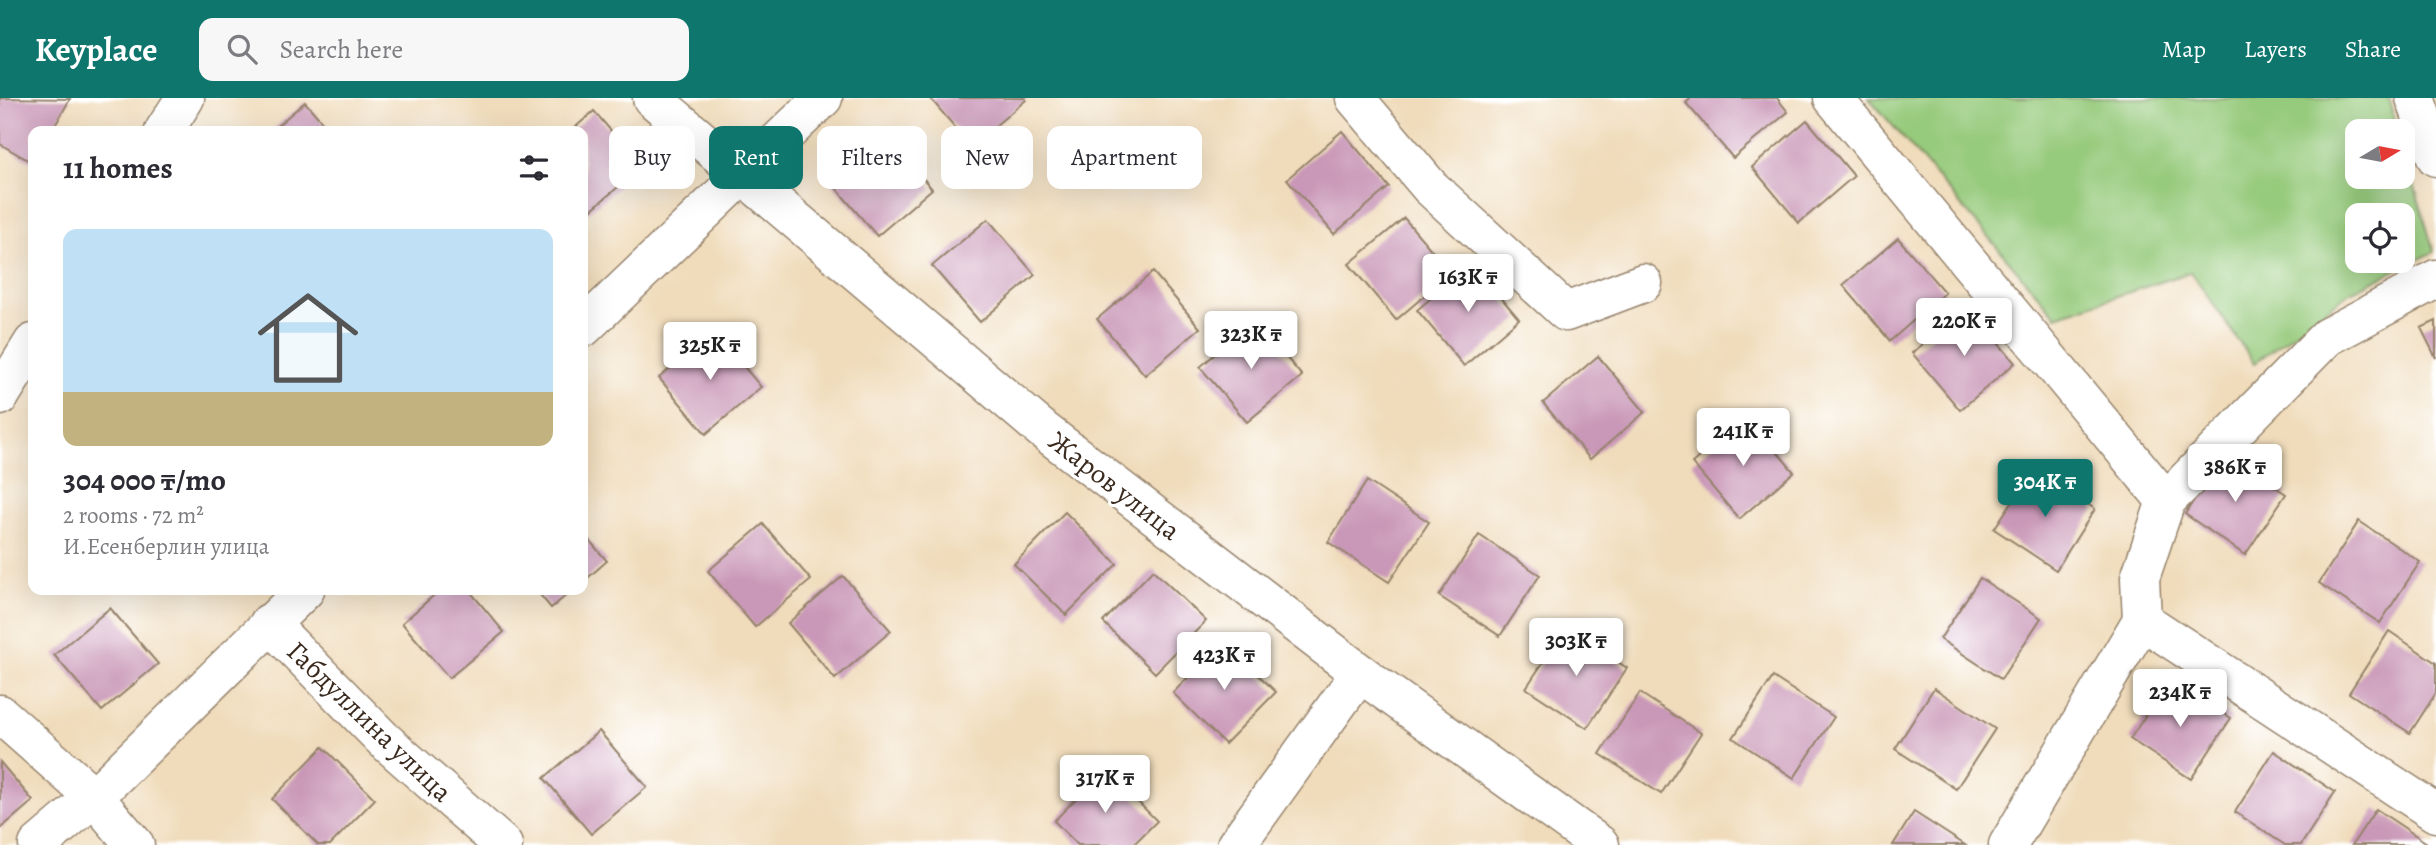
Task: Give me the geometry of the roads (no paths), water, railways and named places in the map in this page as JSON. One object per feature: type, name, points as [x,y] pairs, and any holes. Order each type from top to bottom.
[{"type":"street","points":[[167,126],[185,98]]},
{"type":"street","name":"Жаров улица","points":[[652,98],[709,147]]},
{"type":"street","points":[[794,126],[823,98]]},
{"type":"street","points":[[1355,98],[1430,187],[1566,312],[1643,283]]},
{"type":"street","points":[[1833,98],[2166,501]]},
{"type":"street","points":[[2414,98],[2436,158]]},
{"type":"street","points":[[588,323],[729,189]]},
{"type":"street","name":"Жаров улица","points":[[758,189],[1044,429],[1360,673],[1600,845]]},
{"type":"street","points":[[2008,845],[2142,620],[2140,578],[2166,501],[2328,337],[2436,279]]},
{"type":"street","points":[[0,396],[28,351]]},
{"type":"street","name":"Габдуллина улица","points":[[38,845],[94,797],[300,595]]},
{"type":"street","points":[[2142,620],[2436,813]]},
{"type":"street","name":"Габдуллина улица","points":[[269,623],[384,740],[503,845]]},
{"type":"street","points":[[1236,845],[1360,673]]},
{"type":"street","points":[[0,714],[94,797],[135,845]]}]
